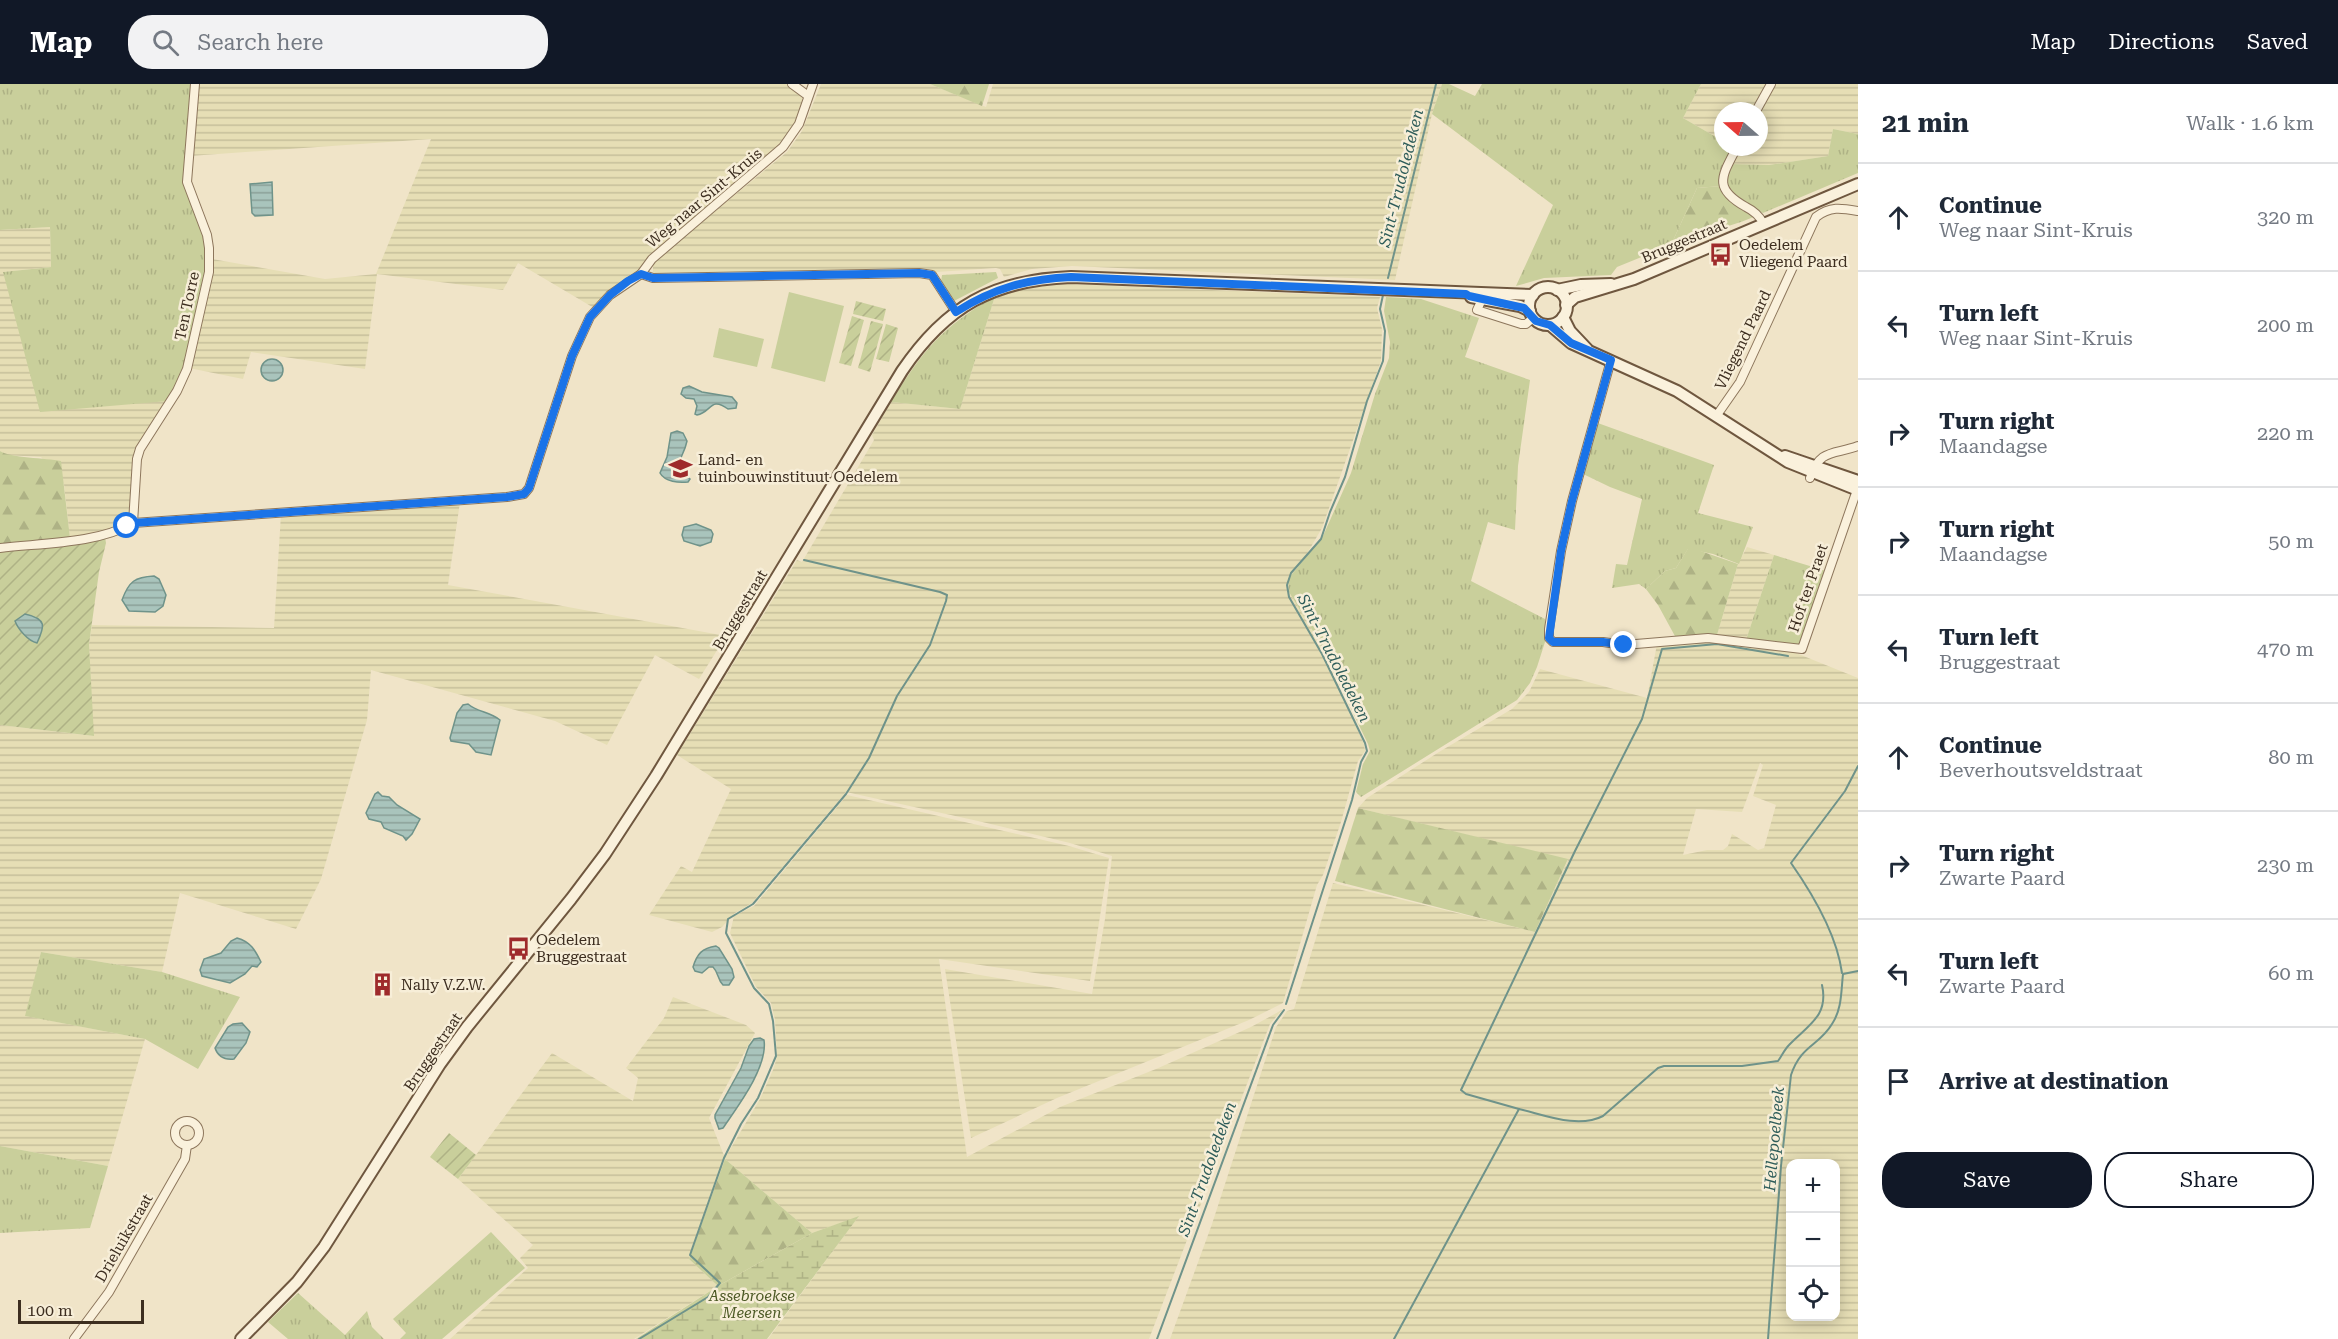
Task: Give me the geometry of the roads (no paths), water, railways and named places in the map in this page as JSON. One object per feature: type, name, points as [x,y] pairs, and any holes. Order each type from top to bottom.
[{"type":"main road","name":"Bruggestraat","points":[[1566,305],[1575,297],[1617,284],[1858,184]]},
{"type":"main road","name":"Bruggestraat","points":[[241,1339],[318,1256],[344,1219],[437,1069],[467,1027],[605,854],[656,777],[902,371],[930,333],[956,312],[986,294],[1021,282],[1071,277],[1466,294],[1469,292],[1520,306],[1531,315]]},
{"type":"main road","name":"Bruggestraat","points":[[1557,290],[1589,284],[1617,284]]},
{"type":"main road","points":[[1587,349],[1570,331],[1563,317],[1566,305],[1564,296],[1557,290],[1545,288],[1533,295],[1530,302],[1531,315],[1540,323],[1550,325],[1571,343],[1677,391],[1788,462],[1858,486]]},
{"type":"main road","name":"Bruggestraat","points":[[1483,296],[1533,295]]},
{"type":"main road","points":[[1550,325],[1563,317]]},
{"type":"street","name":"Ten Torre","points":[[133,523],[137,459],[140,448],[177,391],[187,369],[209,272],[207,235],[187,182],[195,84]]},
{"type":"street","points":[[792,84],[807,95]]},
{"type":"street","name":"Weg naar Sint-Kruis","points":[[0,548],[89,538],[133,523],[524,494],[529,488],[572,356],[590,317],[610,295],[641,274],[652,259],[783,147],[799,124],[807,95],[813,84]]},
{"type":"street","points":[[1761,102],[1771,84]]},
{"type":"street","name":"Bruggestraat","points":[[1733,156],[1725,172],[1723,186],[1729,196],[1756,213],[1763,223]]},
{"type":"street","name":"Vliegend Paard","points":[[1717,415],[1740,382],[1816,217],[1828,209],[1858,211]]},
{"type":"street","points":[[641,274],[653,278],[919,273],[932,275],[956,312]]},
{"type":"street","points":[[1483,296],[1477,310],[1521,324],[1526,324],[1531,315]]},
{"type":"street","name":"Hof ter Praet","points":[[1611,360],[1567,521],[1554,590],[1549,638],[1553,642],[1603,642],[1624,645],[1716,638],[1794,650],[1802,649],[1858,486]]},
{"type":"street","points":[[1812,472],[1823,456],[1858,446]]},
{"type":"street","name":"Drieluikstraat","points":[[74,1339],[109,1292],[185,1159],[187,1145]]},
{"type":"water","points":[[272,182],[273,215],[255,216],[252,213],[250,184]]},
{"type":"water","points":[[272,359],[280,362],[283,370],[280,378],[272,381],[264,378],[261,370],[264,362]]},
{"type":"water","points":[[689,386],[702,392],[732,397],[737,403],[736,408],[728,409],[714,404],[697,415],[694,399],[686,398],[681,394],[683,388]]},
{"type":"water","points":[[677,431],[683,433],[687,441],[680,464],[690,479],[688,482],[669,480],[660,473],[667,457],[671,433]]},
{"type":"water","points":[[696,524],[711,530],[713,534],[711,542],[700,546],[684,541],[682,535],[684,527]]},
{"type":"water","points":[[154,576],[159,579],[166,595],[163,606],[155,612],[129,611],[122,600],[127,588],[137,579]]},
{"type":"water","points":[[25,614],[41,621],[43,628],[37,643],[30,640],[18,628],[15,621]]},
{"type":"water","points":[[468,704],[500,720],[491,755],[476,752],[469,744],[451,741],[457,713],[463,705]]},
{"type":"water","points":[[378,792],[420,819],[406,840],[403,836],[384,828],[381,822],[369,819],[366,813]]},
{"type":"water","points":[[237,938],[249,944],[254,950],[261,962],[257,967],[252,966],[245,974],[230,983],[202,976],[200,970],[204,959],[221,953],[231,941]]},
{"type":"water","points":[[716,946],[732,969],[734,977],[729,985],[723,985],[713,967],[709,967],[702,973],[695,971],[693,967],[701,952]]},
{"type":"water","points":[[242,1023],[250,1032],[246,1043],[234,1059],[222,1057],[215,1048],[228,1027]]},
{"type":"water","points":[[754,1039],[764,1040],[764,1051],[757,1074],[723,1128],[719,1129],[715,1115],[741,1068],[749,1046]]},
{"type":"waterway","name":"Sint-Trudoledeken","points":[[1388,278],[1436,84]]},
{"type":"waterway","name":"Sint-Trudoledeken","points":[[1286,1004],[1352,800],[1361,762],[1367,751],[1322,654],[1289,597],[1287,585],[1291,573],[1321,539],[1345,477],[1367,401],[1383,361],[1385,331],[1380,309],[1383,295]]},
{"type":"waterway","points":[[639,1339],[708,1297],[720,1283],[690,1255],[724,1158],[741,1124],[758,1098],[776,1056],[769,1004],[754,988],[726,933],[728,919],[753,904],[846,794],[869,758],[897,696],[930,645],[946,601],[947,595],[940,592],[804,560]]},
{"type":"waterway","points":[[1519,1109],[1466,1094],[1461,1090],[1575,851],[1642,719],[1662,649],[1717,644],[1788,656]]},
{"type":"waterway","points":[[1842,973],[1829,930],[1791,863],[1845,791],[1858,766]]},
{"type":"waterway","name":"Hellepoelbeek","points":[[1768,1339],[1781,1166],[1791,1075],[1800,1057],[1822,1037],[1835,1018],[1838,1012],[1843,974],[1858,971]]},
{"type":"waterway","points":[[1394,1339],[1519,1109],[1561,1120],[1593,1120],[1603,1116],[1658,1068],[1664,1066],[1742,1066],[1778,1061],[1787,1047],[1820,1012],[1823,996],[1822,985]]},
{"type":"waterway","name":"Sint-Trudoledeken","points":[[1157,1339],[1273,1025],[1284,1010]]},
{"type":"place","name":"Oedelem Vliegend Paard","points":[[1721,254]]},
{"type":"place","name":"Land- en tuinbouwinstituut Oedelem","points":[[680,469]]},
{"type":"place","name":"Oedelem Bruggestraat","points":[[518,949]]},
{"type":"place","name":"Nally V.Z.W.","points":[[383,985]]},
{"type":"park label","name":"Assebroekse Meersen","points":[[752,1304]]}]
